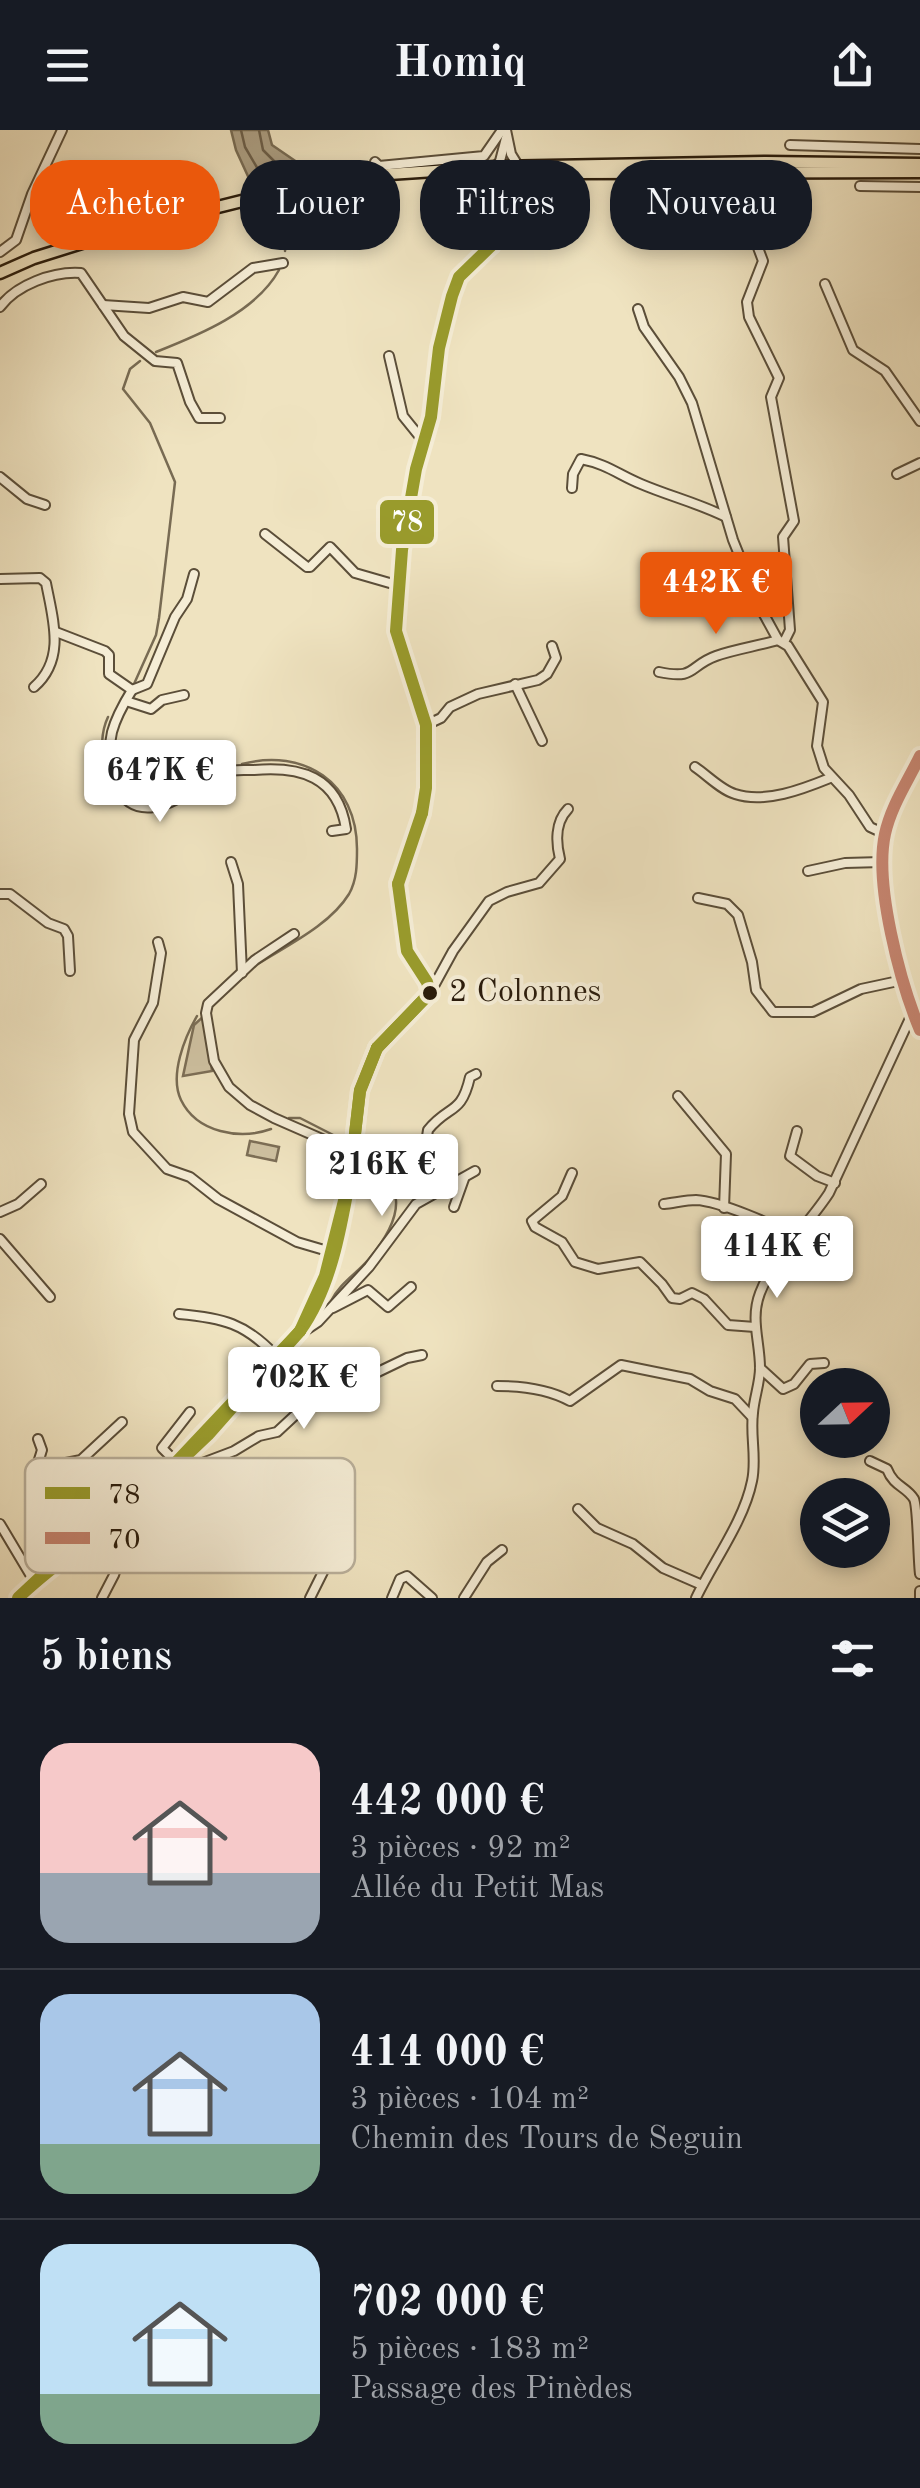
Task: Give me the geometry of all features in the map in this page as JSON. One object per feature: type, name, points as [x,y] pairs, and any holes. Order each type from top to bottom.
[{"type":"main road","points":[[590,168],[766,162],[920,164]]},
{"type":"main road","points":[[590,170],[920,172]]},
{"type":"main road","points":[[0,276],[87,241],[240,202],[337,183],[420,176]]},
{"type":"street","points":[[0,252],[16,240],[62,130]]},
{"type":"street","points":[[400,164],[484,156],[505,131]]},
{"type":"street","points":[[505,131],[514,160]]},
{"type":"street","points":[[500,160],[505,131]]},
{"type":"street","points":[[790,145],[920,149]]},
{"type":"street","points":[[860,186],[920,187]]},
{"type":"street","points":[[430,993],[407,951],[398,884],[422,813],[426,788],[426,725],[396,631],[402,550],[416,469],[432,418],[439,348],[452,296],[459,277],[487,250]]},
{"type":"street","points":[[659,672],[678,676],[693,672],[714,656],[781,641],[790,630],[783,538],[794,521],[772,397],[778,378],[749,317],[747,302],[762,261],[759,250]]},
{"type":"street","points":[[103,305],[148,308],[182,297],[208,302],[253,268],[282,263]]},
{"type":"street","points":[[0,307],[8,296],[23,287],[81,272],[124,336],[156,361],[178,363],[199,418],[220,418]]},
{"type":"street","points":[[825,284],[852,350],[885,371],[920,421]]},
{"type":"street","points":[[638,309],[644,327],[680,377],[692,402],[754,594],[823,702],[817,746],[824,768],[850,796],[870,827],[884,834]]},
{"type":"street","points":[[389,356],[402,416],[424,442]]},
{"type":"street","points":[[572,488],[573,474],[581,459],[623,472],[636,482],[702,504],[726,517]]},
{"type":"street","points":[[897,474],[920,462]]},
{"type":"street","points":[[0,476],[27,499],[45,505]]},
{"type":"street","points":[[265,534],[306,567],[330,547],[355,573],[400,586]]},
{"type":"street","points":[[56,632],[105,651],[113,680],[130,688],[148,684],[194,574]]},
{"type":"street","points":[[0,579],[40,578],[46,583],[56,632],[50,670],[34,687]]},
{"type":"street","points":[[426,725],[450,707],[514,684],[538,680],[547,674],[556,658],[552,646]]},
{"type":"street","points":[[514,684],[542,741]]},
{"type":"street","points":[[130,688],[112,731],[110,765],[116,785],[132,803],[151,808],[171,802],[224,771],[295,769],[322,784],[344,814],[346,829],[332,830]]},
{"type":"street","points":[[126,701],[152,709],[162,700],[184,695]]},
{"type":"street","points":[[920,756],[884,834],[882,862],[903,980],[920,1030]]},
{"type":"street","points":[[695,767],[734,794],[752,796],[793,792],[830,778]]},
{"type":"street","points":[[185,1458],[311,1315],[331,1252],[354,1152],[356,1106],[376,1049],[430,993],[453,951],[489,901],[538,883],[557,865],[560,820],[568,809]]},
{"type":"street","points":[[231,862],[238,884],[242,974]]},
{"type":"street","points":[[808,871],[882,862]]},
{"type":"street","points":[[0,894],[10,894],[48,923],[64,929],[70,970]]},
{"type":"street","points":[[698,898],[727,904],[738,915],[756,990],[773,1012],[813,1012],[861,988],[903,980]]},
{"type":"street","points":[[294,934],[206,1008],[214,1061],[220,1075],[250,1105],[354,1152]]},
{"type":"street","points":[[158,942],[161,953],[152,1004],[134,1040],[130,1123],[143,1146],[166,1169],[190,1177],[236,1209],[297,1242],[331,1252]]},
{"type":"street","points":[[696,1598],[752,1483],[752,1417],[760,1368],[755,1327],[760,1292],[779,1257],[813,1218],[834,1184],[912,1014]]},
{"type":"street","points":[[423,1197],[428,1130],[466,1098],[470,1076],[476,1074]]},
{"type":"street","points":[[678,1096],[726,1154],[724,1208]]},
{"type":"street","points":[[796,1131],[790,1156],[834,1184]]},
{"type":"street","points":[[298,1334],[318,1322],[370,1268],[423,1197],[464,1180],[475,1171]]},
{"type":"street","points":[[572,1173],[562,1196],[532,1221],[535,1227],[562,1242],[575,1262],[598,1269],[640,1262],[672,1298],[692,1293],[704,1299],[728,1325],[755,1327]]},
{"type":"street","points":[[454,1207],[464,1180]]},
{"type":"street","points":[[0,1212],[18,1204],[41,1184]]},
{"type":"street","points":[[664,1204],[711,1202],[782,1229],[795,1238]]},
{"type":"street","points":[[0,1239],[50,1297]]},
{"type":"street","points":[[311,1315],[368,1290],[388,1307],[410,1288]]},
{"type":"street","points":[[179,1314],[219,1318],[256,1334],[276,1356]]},
{"type":"street","points":[[216,1458],[259,1436],[276,1432],[305,1406],[422,1355]]},
{"type":"street","points":[[760,1368],[783,1389],[794,1384],[810,1364],[824,1364]]},
{"type":"street","points":[[497,1386],[534,1389],[570,1401],[621,1365],[690,1378],[710,1391],[735,1399],[752,1417]]},
{"type":"street","points":[[171,1458],[162,1448],[190,1412]]},
{"type":"street","points":[[83,1458],[122,1422]]},
{"type":"street","points":[[38,1440],[42,1450],[39,1458]]},
{"type":"street","points":[[870,1462],[887,1469],[892,1482],[912,1495],[918,1509],[920,1574]]},
{"type":"street","points":[[578,1510],[597,1528],[633,1544],[662,1568],[702,1585]]},
{"type":"street","points":[[0,1524],[25,1566]]},
{"type":"street","points":[[464,1598],[487,1562],[502,1550]]},
{"type":"street","points":[[29,1573],[34,1581]]},
{"type":"street","points":[[18,1598],[45,1573]]},
{"type":"street","points":[[102,1598],[115,1573]]},
{"type":"street","points":[[310,1598],[322,1573]]},
{"type":"street","points":[[392,1598],[400,1579],[407,1576],[432,1598]]},
{"type":"shaded area","points":[[205,1015],[212,1071],[183,1076],[194,1025]]},
{"type":"shaded area","points":[[250,1141],[279,1147],[276,1161],[247,1155]]},
{"type":"water","points":[[231,130],[268,130],[272,145],[294,160],[241,160]]},
{"type":"waterway","points":[[156,352],[208,330],[241,310],[269,285],[279,270]]},
{"type":"waterway","points":[[134,684],[156,635],[175,482],[150,423],[123,389],[130,369],[140,361]]},
{"type":"waterway","points":[[108,717],[102,742],[105,770],[117,794],[137,810]]},
{"type":"waterway","points":[[242,764],[286,761],[323,775],[348,805],[357,849],[354,883],[341,905],[308,934],[258,964]]},
{"type":"waterway","points":[[174,804],[211,783]]},
{"type":"waterway","points":[[197,1016],[178,1068],[178,1090],[188,1111],[220,1131],[246,1134],[271,1129]]},
{"type":"waterway","points":[[289,1118],[300,1118],[345,1141]]},
{"type":"waterway","points":[[331,1301],[381,1243],[395,1214],[396,1200],[386,1174],[358,1147]]},
{"type":"transit line","name":"78","points":[[499,209],[511,216],[498,227],[492,245],[499,209]]},
{"type":"transit line","name":"78","points":[[422,813],[426,725],[396,631],[402,550],[452,296],[459,277],[487,250]]},
{"type":"transit line","name":"70","points":[[920,756],[891,814],[883,855],[891,933],[920,1030]]},
{"type":"transit line","name":"78","points":[[398,884],[422,813]]},
{"type":"transit line","name":"78","points":[[398,884],[407,951],[430,993]]},
{"type":"transit line","name":"78","points":[[377,1048],[430,993]]},
{"type":"transit line","name":"78","points":[[377,1048],[430,993]]},
{"type":"transit line","name":"78","points":[[350,1177],[360,1090],[377,1048]]},
{"type":"transit line","name":"78","points":[[350,1177],[360,1091],[377,1048]]},
{"type":"transit line","name":"78","points":[[300,1331],[325,1276],[350,1177]]},
{"type":"transit line","name":"78","points":[[300,1331],[327,1277],[350,1177]]},
{"type":"transit line","name":"78","points":[[180,1458],[300,1331]]},
{"type":"transit line","name":"78","points":[[184,1458],[300,1331]]},
{"type":"transit line","name":"78","points":[[18,1598],[45,1573]]},
{"type":"transit line","name":"78","points":[[18,1598],[46,1573]]},
{"type":"place","name":"2 Colonnes","points":[[430,993]]}]
